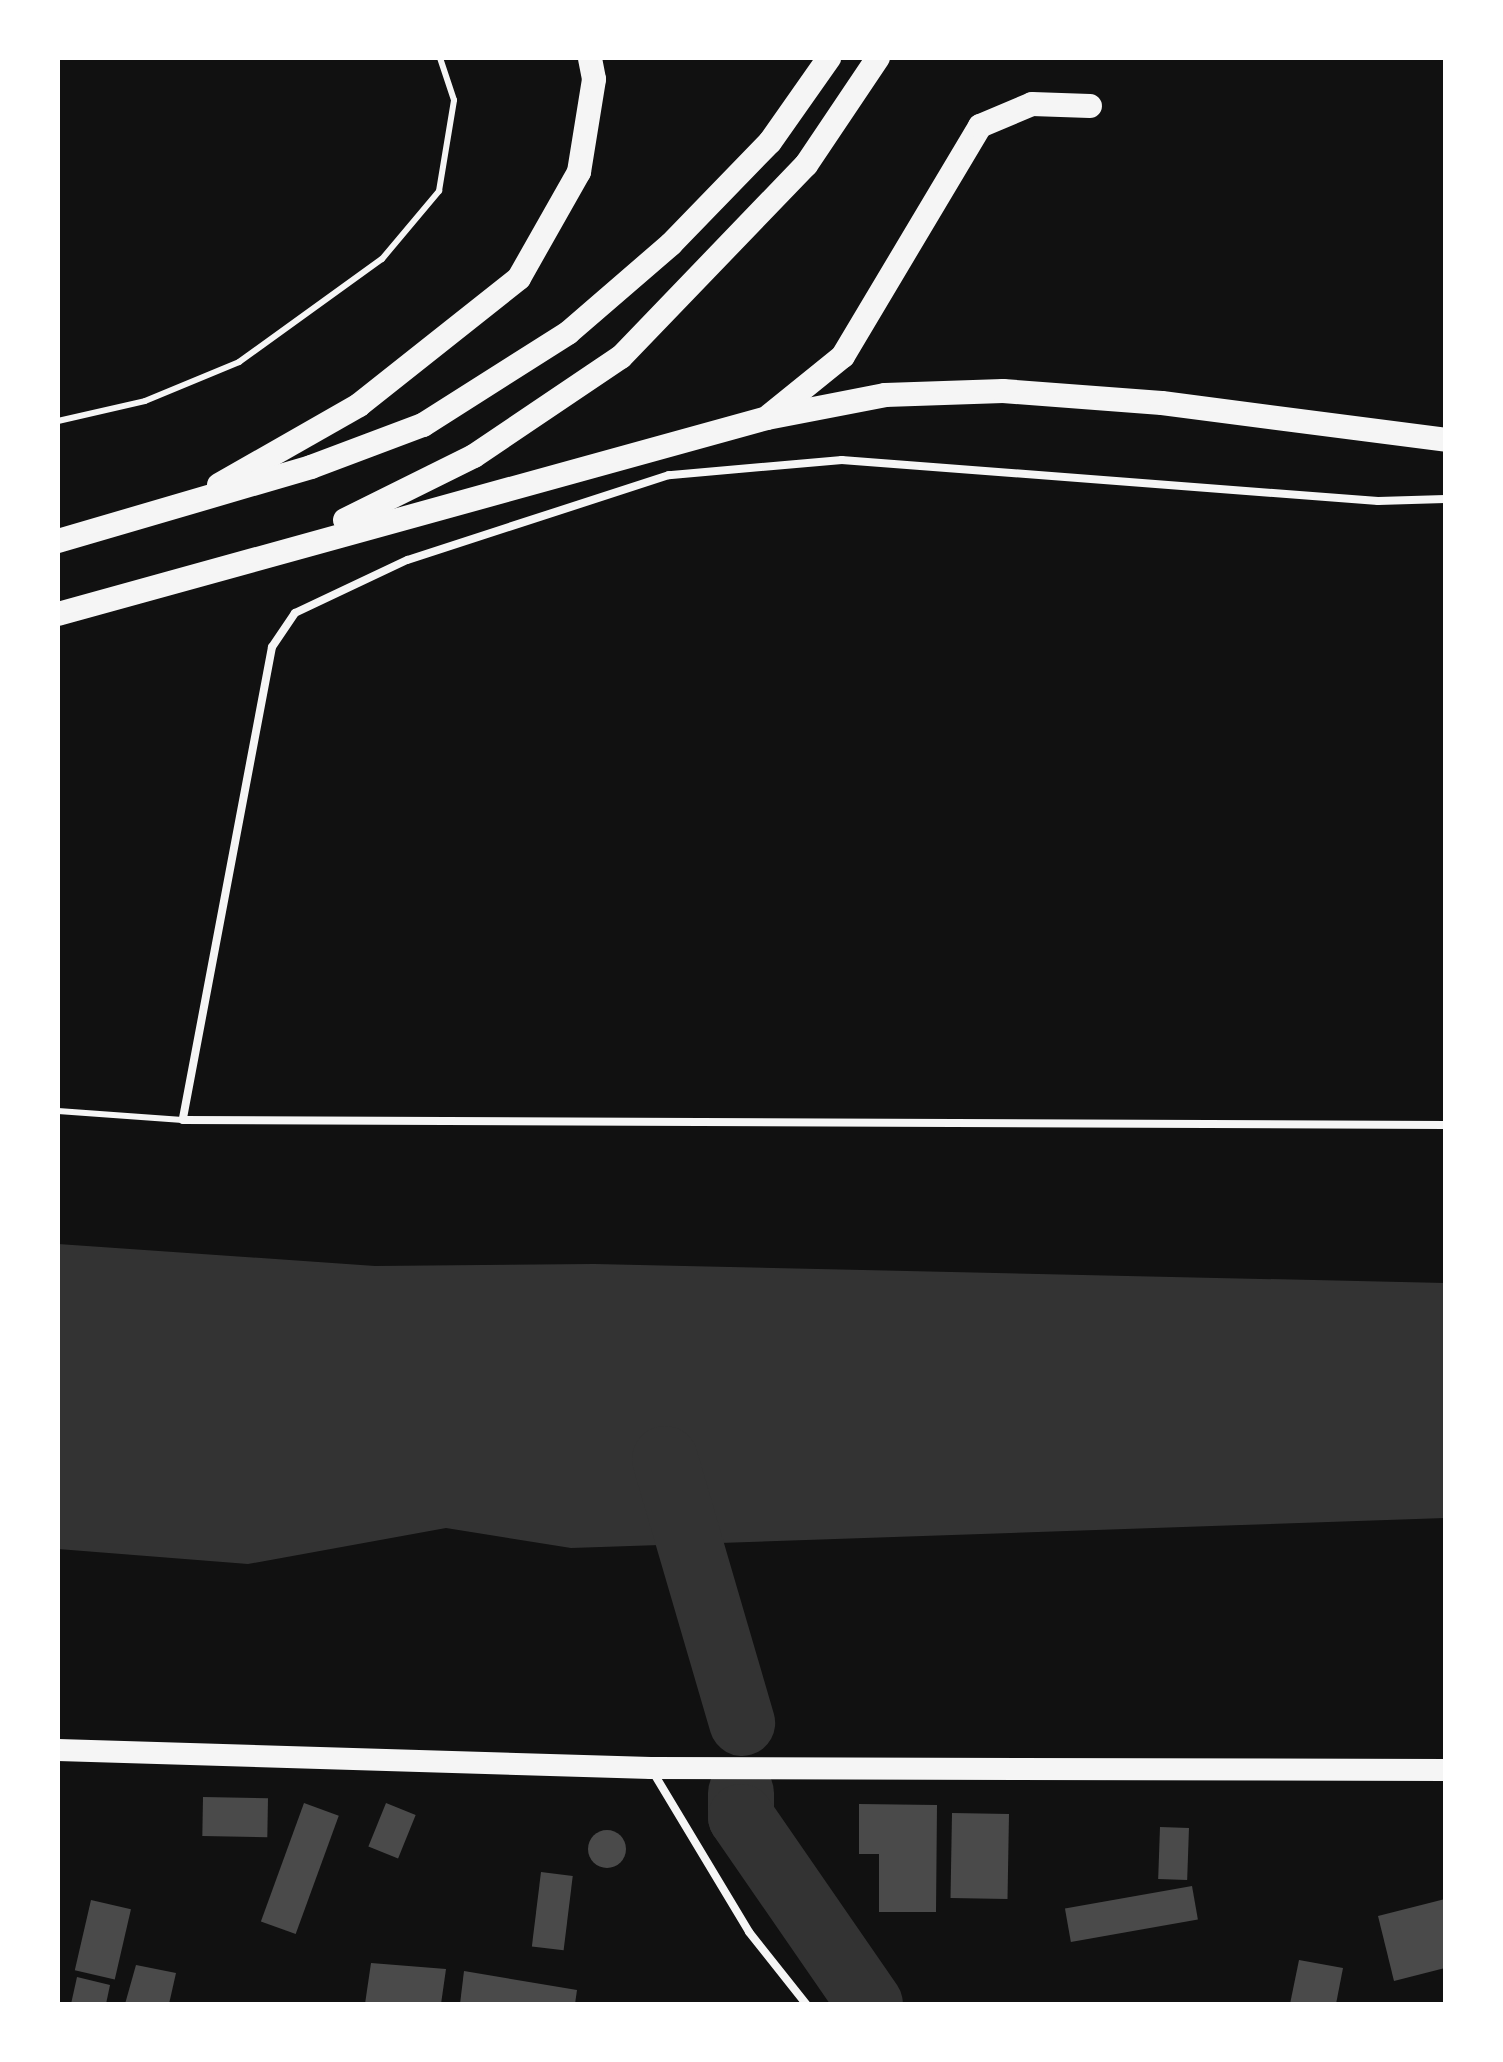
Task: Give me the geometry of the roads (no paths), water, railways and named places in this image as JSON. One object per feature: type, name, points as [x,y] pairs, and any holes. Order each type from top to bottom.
[{"type":"highway","points":[[186,504],[359,405],[519,278],[579,172],[593,94],[590,58]]},
{"type":"highway","points":[[58,541],[186,504],[423,425],[568,333],[671,244],[770,142],[829,58]]},
{"type":"highway","points":[[299,542],[474,456],[621,357],[806,165],[878,58]]},
{"type":"highway","points":[[767,418],[843,356],[980,126],[1032,104],[1090,106]]},
{"type":"highway","points":[[58,614],[299,542],[767,418],[885,395],[1003,391],[1162,403],[1445,440]]},
{"type":"highway","points":[[58,1750],[651,1768],[1445,1770]]},
{"type":"street","points":[[1445,499],[1378,501],[842,460],[669,475],[407,560],[295,613],[272,647],[183,1120],[1445,1125]]},
{"type":"street","points":[[651,1768],[749,1932],[806,2004]]},
{"type":"lane","points":[[58,421],[145,401],[239,362],[382,259],[439,191],[454,100],[440,58]]},
{"type":"lane","points":[[58,1111],[183,1120]]},
{"type":"waterway","points":[[665,1459],[742,1723]]},
{"type":"waterway","points":[[741,1793],[741,1817],[870,2004]]}]
